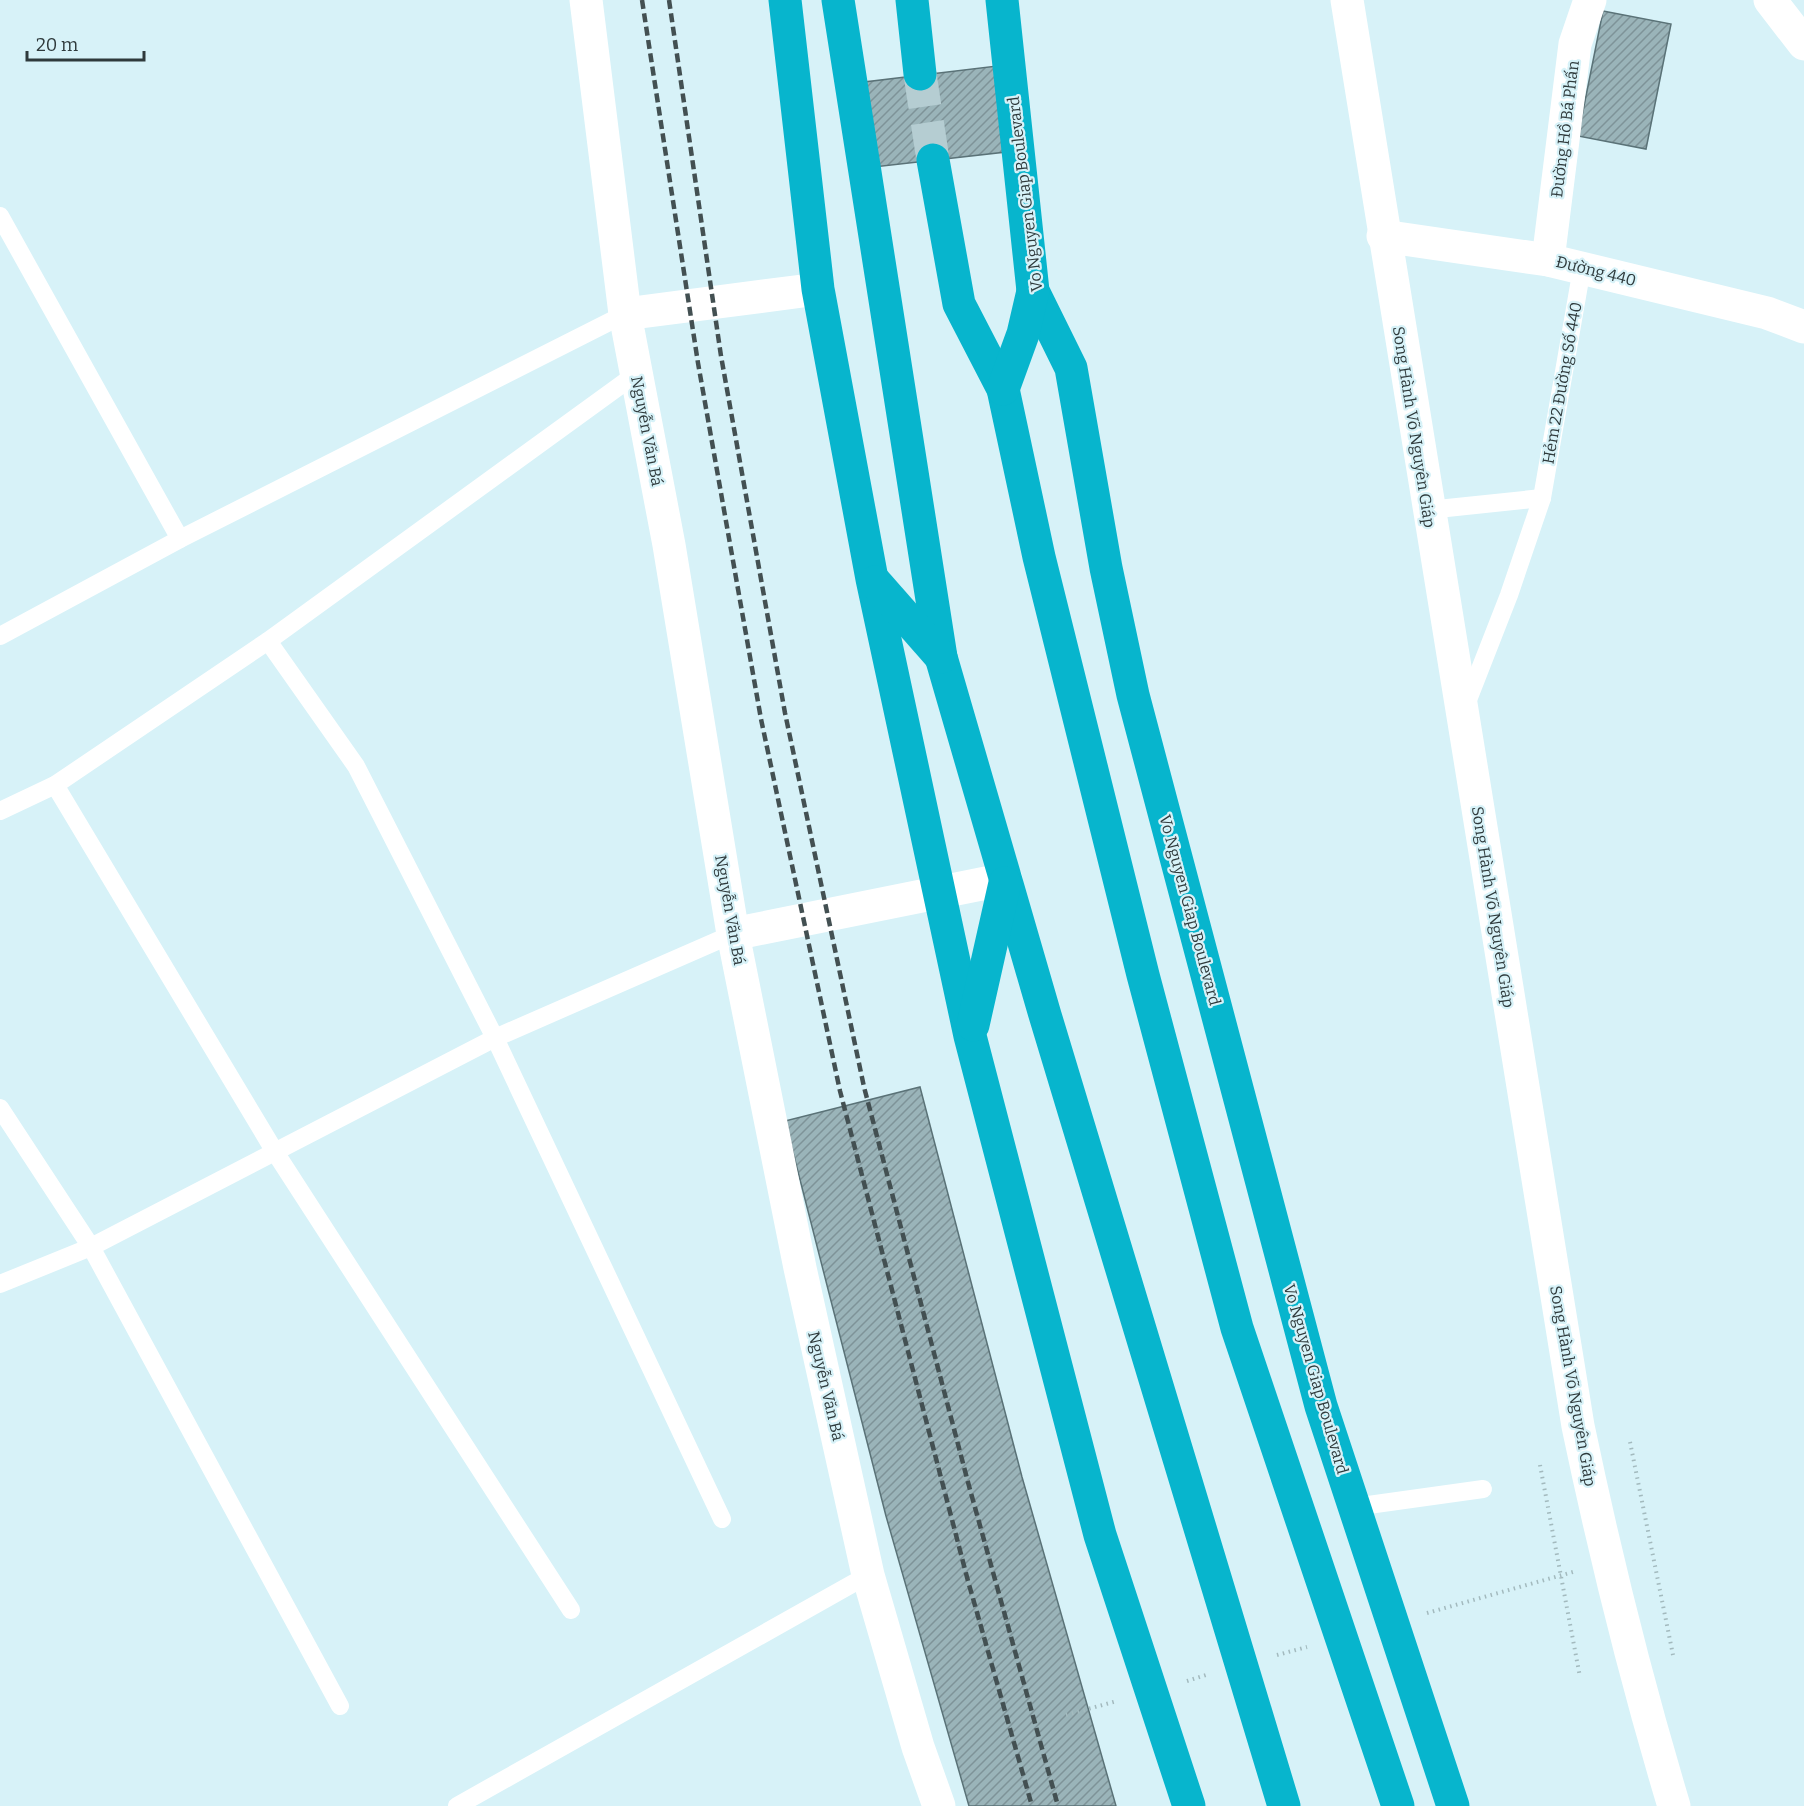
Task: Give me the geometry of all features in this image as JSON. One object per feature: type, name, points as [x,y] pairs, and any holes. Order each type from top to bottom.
[{"type":"highway","points":[[785,0],[818,290],[873,579],[970,1036],[1100,1535],[1189,1806]]},
{"type":"highway","points":[[838,0],[941,657],[1284,1806]]},
{"type":"highway","points":[[912,0],[920,74]]},
{"type":"highway","name":"Vo Nguyen Giap Boulevard","points":[[1002,0],[1033,291],[1071,368],[1106,568],[1133,695],[1321,1406],[1453,1806]]},
{"type":"highway","points":[[933,160],[959,304],[1004,389],[1039,557],[1143,975],[1238,1328],[1398,1806]]},
{"type":"highway","points":[[1004,389],[1023,334],[1033,291]]},
{"type":"highway","points":[[873,579],[941,657]]},
{"type":"highway","points":[[970,1036],[1006,879]]},
{"type":"main road","name":"Nguyễn Văn Bá","points":[[586,0],[625,314],[669,545],[733,934],[800,1268],[868,1575],[918,1747],[939,1806]]},
{"type":"main road","name":"Song Hành Võ Nguyên Giáp","points":[[1347,0],[1383,236],[1578,1426],[1609,1571],[1639,1690],[1674,1806]]},
{"type":"main road","name":"Đường Hồ Bá Phấn","points":[[1548,260],[1575,45],[1590,0]]},
{"type":"main road","points":[[1770,0],[1804,44]]},
{"type":"main road","name":"Đường 440","points":[[1383,236],[1548,260],[1767,313],[1804,327]]},
{"type":"main road","points":[[625,314],[818,290]]},
{"type":"main road","points":[[733,934],[1006,879]]},
{"type":"lane","points":[[0,216],[180,539]]},
{"type":"lane","name":"Hẻm 22 Đường Số 440","points":[[1462,715],[1509,595],[1542,498],[1582,268]]},
{"type":"lane","points":[[0,636],[180,539],[625,314]]},
{"type":"lane","points":[[0,811],[55,785],[268,641],[636,374]]},
{"type":"lane","points":[[1428,510],[1542,498]]},
{"type":"lane","points":[[268,641],[356,766],[495,1038],[722,1519]]},
{"type":"lane","points":[[55,785],[275,1152],[571,1610]]},
{"type":"lane","points":[[0,1284],[91,1247],[495,1038],[733,934]]},
{"type":"lane","points":[[0,1107],[91,1247],[340,1706]]},
{"type":"lane","points":[[1354,1507],[1483,1489]]},
{"type":"lane","points":[[457,1806],[868,1575]]},
{"type":"path","points":[[1630,1442],[1673,1655]]},
{"type":"path","points":[[1540,1465],[1580,1677]]},
{"type":"building","points":[[1603,11],[1671,24],[1646,149],[1578,136]]},
{"type":"building","points":[[997,66],[1006,152],[865,168],[856,83]]},
{"type":"building","points":[[920,1087],[1022,1477],[1116,1806],[969,1806],[886,1516],[785,1121]]},
{"type":"tunnel","points":[[920,74],[933,160]]},
{"type":"railway","points":[[642,0],[698,363],[761,719],[840,1091],[968,1581],[1032,1806]]},
{"type":"railway","points":[[669,0],[721,356],[785,713],[864,1087],[969,1486],[1058,1806]]}]
